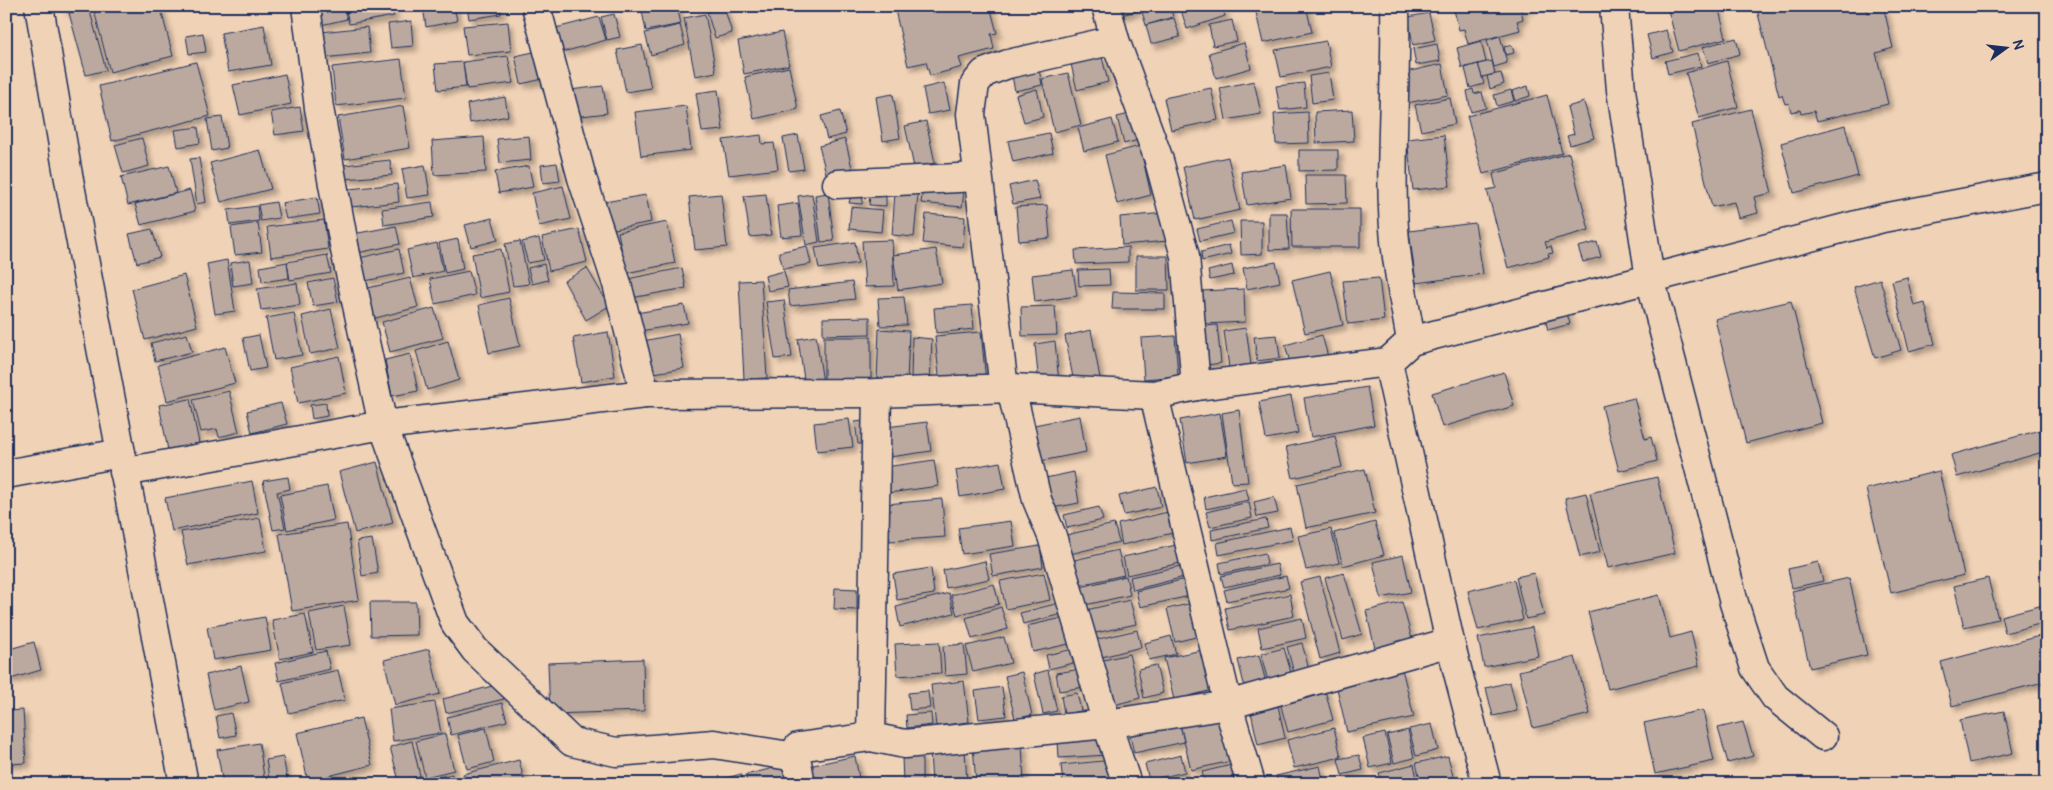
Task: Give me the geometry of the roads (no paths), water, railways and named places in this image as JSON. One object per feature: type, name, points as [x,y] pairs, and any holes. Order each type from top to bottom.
[{"type":"street","points":[[39,6],[67,169],[184,784]]},
{"type":"street","points":[[306,6],[319,108],[344,250],[383,426],[455,623],[475,650],[572,742],[616,752],[714,744],[796,756]]},
{"type":"street","points":[[536,6],[582,178],[617,284],[645,394]]},
{"type":"street","points":[[1106,6],[1115,40],[1158,157],[1184,256],[1196,386]]},
{"type":"street","points":[[1394,6],[1396,52],[1393,136],[1394,228],[1411,341]]},
{"type":"street","points":[[1614,6],[1620,90],[1650,278],[1734,603],[1756,668],[1775,696],[1823,736]]},
{"type":"street","points":[[1115,40],[1008,64],[984,74],[975,84],[971,114],[1008,388],[1037,500],[1052,536],[1107,724],[1127,784]]},
{"type":"street","points":[[837,184],[978,177]]},
{"type":"street","points":[[6,474],[122,463],[383,426],[645,394],[877,393],[1008,388],[1154,395],[1196,386],[1388,362],[1411,341],[1882,218],[2047,187]]},
{"type":"street","points":[[1388,362],[1450,642],[1487,784]]},
{"type":"street","points":[[871,737],[877,393]]},
{"type":"street","points":[[1154,395],[1228,705],[1250,784]]},
{"type":"street","points":[[801,784],[796,756],[798,747],[871,737],[904,744],[1107,724],[1228,705],[1450,642]]}]
